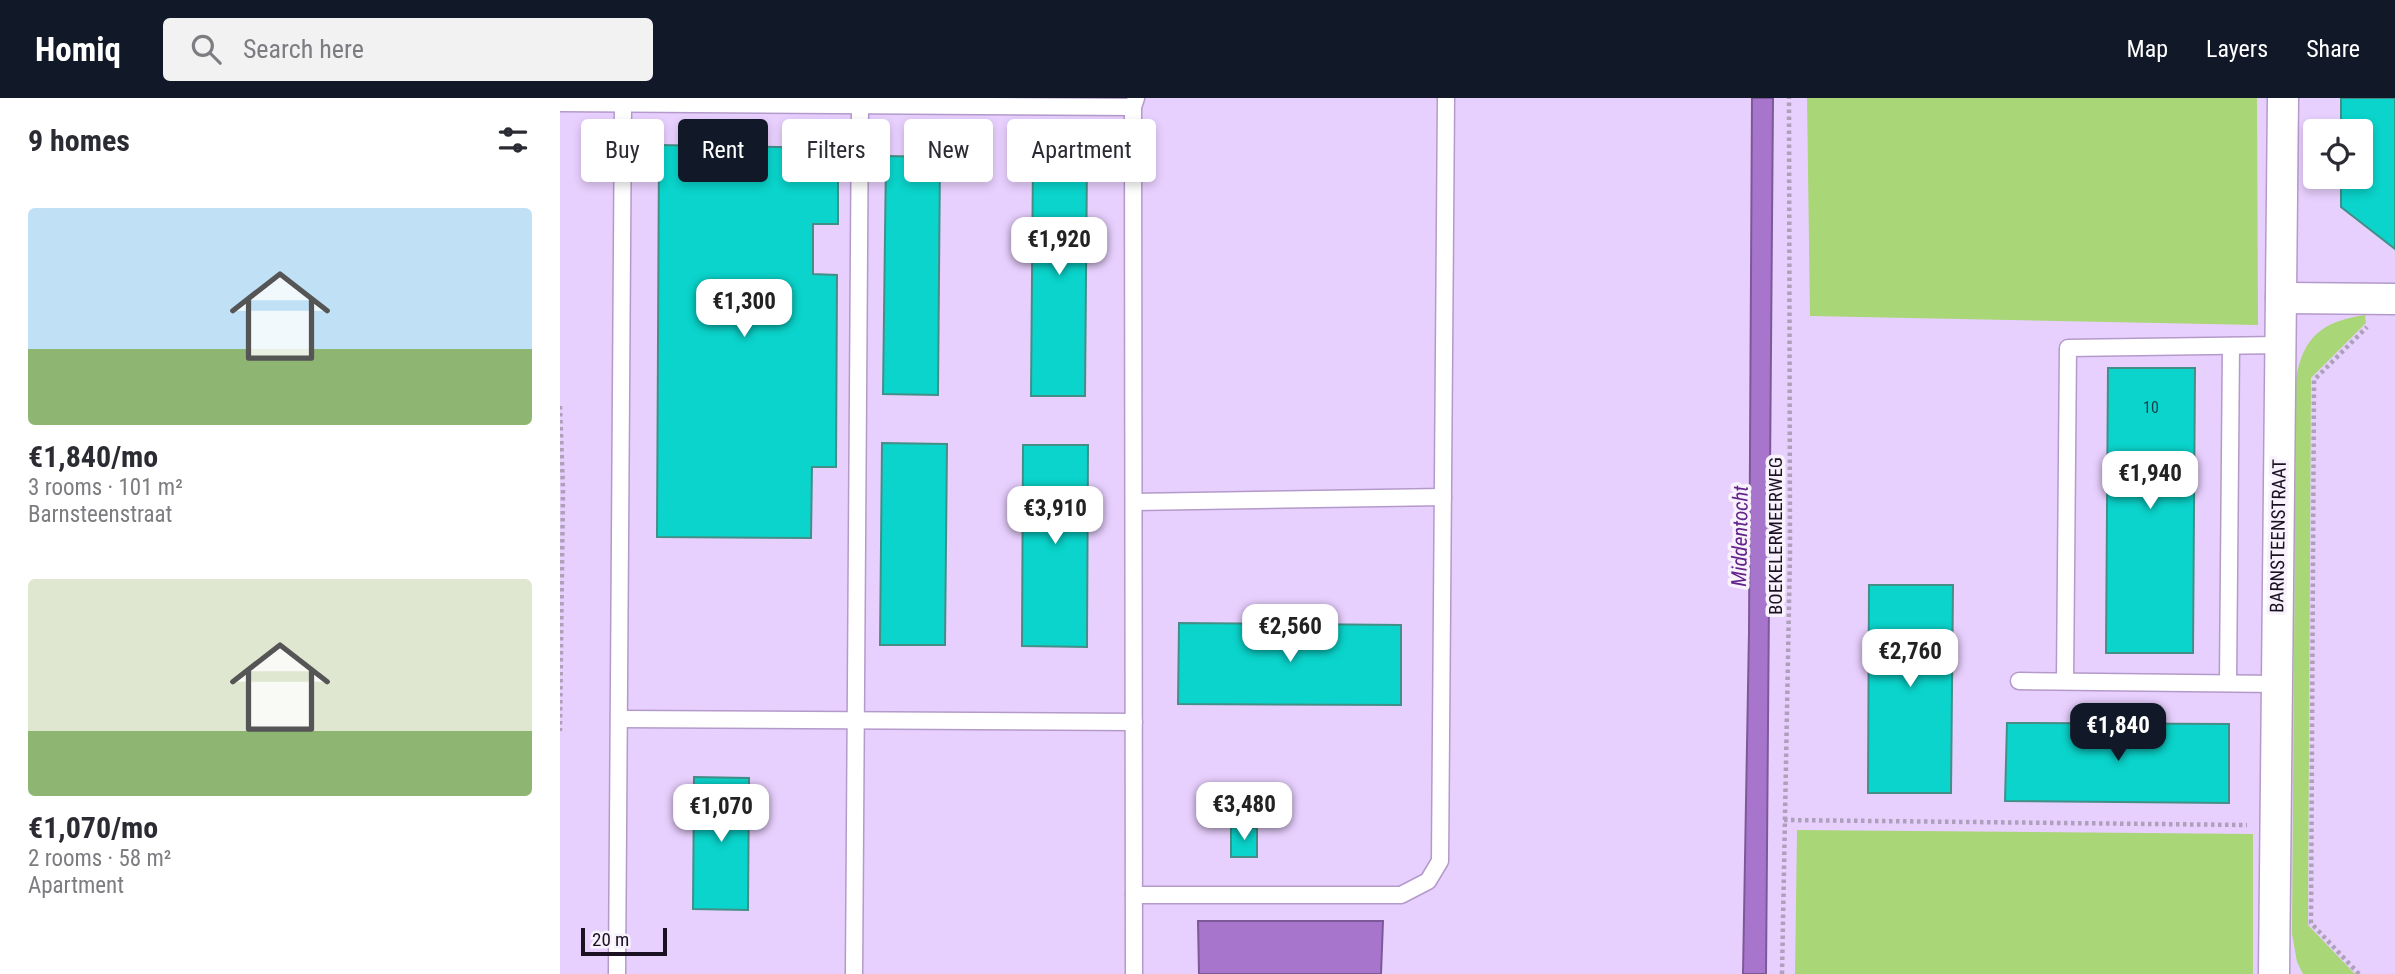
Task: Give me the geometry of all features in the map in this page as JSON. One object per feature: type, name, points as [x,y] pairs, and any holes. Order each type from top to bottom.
[{"type":"street","name":"BARNSTEENSTRAAT","points":[[2274,974],[2283,98]]},
{"type":"street","points":[[2281,298],[2395,299]]},
{"type":"lane","points":[[1134,895],[1401,895],[1428,881],[1440,861],[1446,98]]},
{"type":"lane","points":[[560,103],[1135,102],[1134,974]]},
{"type":"lane","points":[[617,974],[623,103]]},
{"type":"lane","points":[[854,974],[860,104]]},
{"type":"lane","points":[[2065,681],[2068,348],[2280,345]]},
{"type":"lane","points":[[2228,683],[2231,346]]},
{"type":"lane","points":[[1134,502],[1443,497]]},
{"type":"lane","points":[[2019,681],[2277,684]]},
{"type":"lane","points":[[619,719],[1134,722]]},
{"type":"path","name":"BOEKELERMEERWEG","points":[[1782,974],[1790,553],[1789,98]]},
{"type":"path","points":[[2360,974],[2311,923],[2314,380],[2370,324]]},
{"type":"path","points":[[560,405],[560,731]]},
{"type":"path","points":[[1784,820],[2276,825]]},
{"type":"shaded area","points":[[560,98],[2395,98],[2395,974],[560,974]]},
{"type":"shaded area","points":[[1752,98],[1773,98],[1766,974],[1743,974],[1749,631]]},
{"type":"shaded area","points":[[1198,921],[1383,921],[1381,974],[1199,974]]},
{"type":"green space","points":[[1807,98],[2257,98],[2258,325],[1810,316]]},
{"type":"green space","points":[[2365,315],[2366,323],[2311,378],[2308,925],[2355,974],[2303,974],[2297,962],[2292,934],[2296,380],[2304,352],[2317,333],[2338,322]]},
{"type":"green space","points":[[1797,830],[2253,834],[2253,974],[1795,974]]},
{"type":"building","points":[[2341,98],[2395,98],[2395,249],[2341,207],[2341,189],[2373,189],[2373,119],[2341,119]]},
{"type":"building","points":[[664,145],[678,145],[678,182],[768,182],[768,147],[782,147],[782,182],[838,182],[838,224],[813,224],[813,274],[837,275],[836,467],[812,467],[811,538],[657,537],[659,182],[664,182]]},
{"type":"building","points":[[890,156],[904,156],[904,182],[940,182],[938,395],[883,394],[886,182],[890,182]]},
{"type":"building","points":[[1033,182],[1087,182],[1085,396],[1031,396]]},
{"type":"building","points":[[2108,368],[2195,368],[2193,653],[2106,653]]},
{"type":"building","points":[[882,443],[947,444],[945,645],[880,645]]},
{"type":"building","points":[[1023,445],[1088,445],[1087,647],[1022,646]]},
{"type":"building","points":[[1869,585],[1953,585],[1951,793],[1868,793]]},
{"type":"building","points":[[1179,623],[1401,625],[1401,705],[1178,704]]},
{"type":"building","points":[[2007,723],[2229,724],[2229,803],[2005,801]]},
{"type":"building","points":[[694,777],[749,778],[748,910],[693,909]]},
{"type":"building","points":[[1231,827],[1257,828],[1257,857],[1231,857]]},
{"type":"water label","name":"Middentocht","points":[[1740,536]]}]
